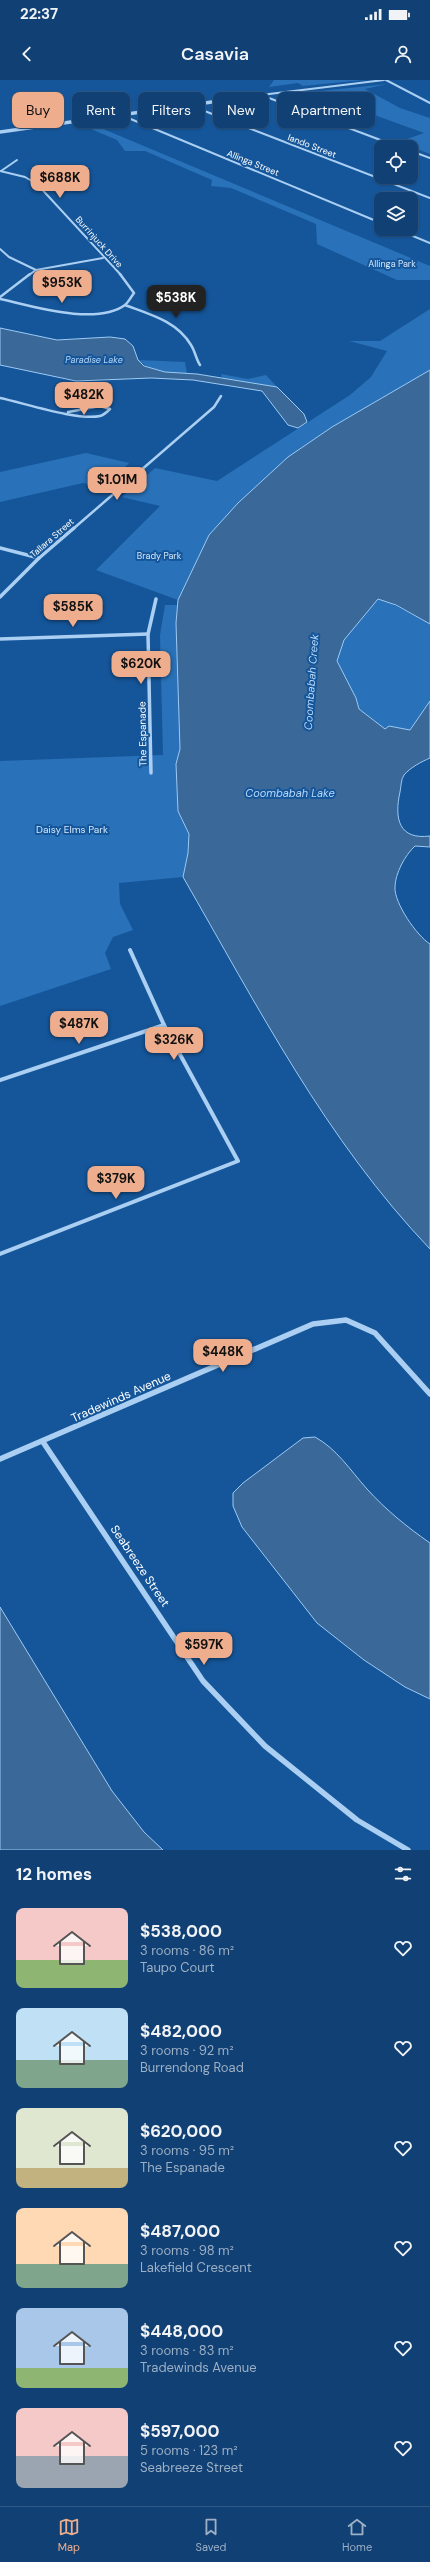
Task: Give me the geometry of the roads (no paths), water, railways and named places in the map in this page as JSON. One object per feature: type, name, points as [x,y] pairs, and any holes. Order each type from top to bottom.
[{"type":"street","points":[[269,95],[385,80],[430,103]]},
{"type":"street","points":[[269,99],[380,140]]},
{"type":"street","name":"Iando Street","points":[[205,111],[430,198]]},
{"type":"street","name":"Allinga Street","points":[[130,119],[374,220]]},
{"type":"street","points":[[0,132],[72,122]]},
{"type":"street","points":[[418,154],[430,158]]},
{"type":"street","points":[[1,171],[16,160]]},
{"type":"street","name":"Burrinjuck Drive","points":[[1,171],[25,177],[36,184],[103,258],[131,286],[134,293],[125,305]]},
{"type":"street","points":[[413,236],[430,243]]},
{"type":"street","points":[[0,249],[9,257],[36,270]]},
{"type":"street","points":[[0,298],[36,270],[103,258]]},
{"type":"street","points":[[0,298],[74,314],[102,312],[125,305],[158,316],[172,324],[192,346],[200,365]]},
{"type":"street","name":"Tallara Street","points":[[0,597],[39,558],[214,407],[221,396]]},
{"type":"street","points":[[0,398],[68,412],[98,416],[110,409],[100,406],[68,412]]},
{"type":"street","points":[[0,548],[7,548],[39,558]]},
{"type":"street","name":"The Espanade","points":[[151,773],[148,634],[156,599]]},
{"type":"street","points":[[0,639],[148,634]]},
{"type":"street","points":[[0,1254],[238,1161],[164,1025],[130,950]]},
{"type":"street","points":[[0,1080],[164,1025]]},
{"type":"street","name":"Tradewinds Avenue","points":[[0,1459],[44,1442],[313,1324],[346,1320],[375,1333],[430,1394]]},
{"type":"street","name":"Seabreeze Street","points":[[44,1442],[203,1680],[265,1746],[357,1820],[408,1850]]},
{"type":"water","name":"Paradise Lake","points":[[0,328],[57,340],[110,337],[125,339],[133,346],[138,360],[144,366],[165,372],[197,374],[277,387],[304,414],[307,422],[298,428],[288,425],[262,391],[193,380],[151,378],[76,381],[0,365]]},
{"type":"water","name":"Coombabah Lake","points":[[430,370],[430,624],[396,605],[378,599],[344,640],[337,661],[356,698],[359,709],[385,729],[389,726],[410,730],[430,701],[430,758],[413,767],[404,775],[401,783],[398,811],[401,826],[405,831],[411,835],[430,836],[430,847],[415,846],[411,850],[399,871],[395,882],[395,887],[398,902],[402,910],[413,927],[430,944],[430,1249],[393,1207],[358,1163],[326,1118],[267,1023],[183,877],[188,853],[189,834],[178,811],[176,764],[180,749],[176,623],[178,600],[209,535],[238,503],[288,457],[332,427]]},
{"type":"water","points":[[315,1437],[323,1442],[343,1460],[374,1497],[389,1511],[430,1543],[430,1699],[405,1687],[364,1660],[317,1623],[242,1527],[233,1506],[233,1493],[243,1483],[303,1438]]},
{"type":"water","points":[[0,1607],[112,1791],[144,1832],[163,1850],[0,1850]]},
{"type":"park label","name":"Allinga Park","points":[[392,264]]},
{"type":"park label","name":"Brady Park","points":[[159,556]]},
{"type":"park label","name":"Daisy Elms Park","points":[[72,829]]},
{"type":"water label","name":"Coombabah Creek","points":[[311,682]]}]
